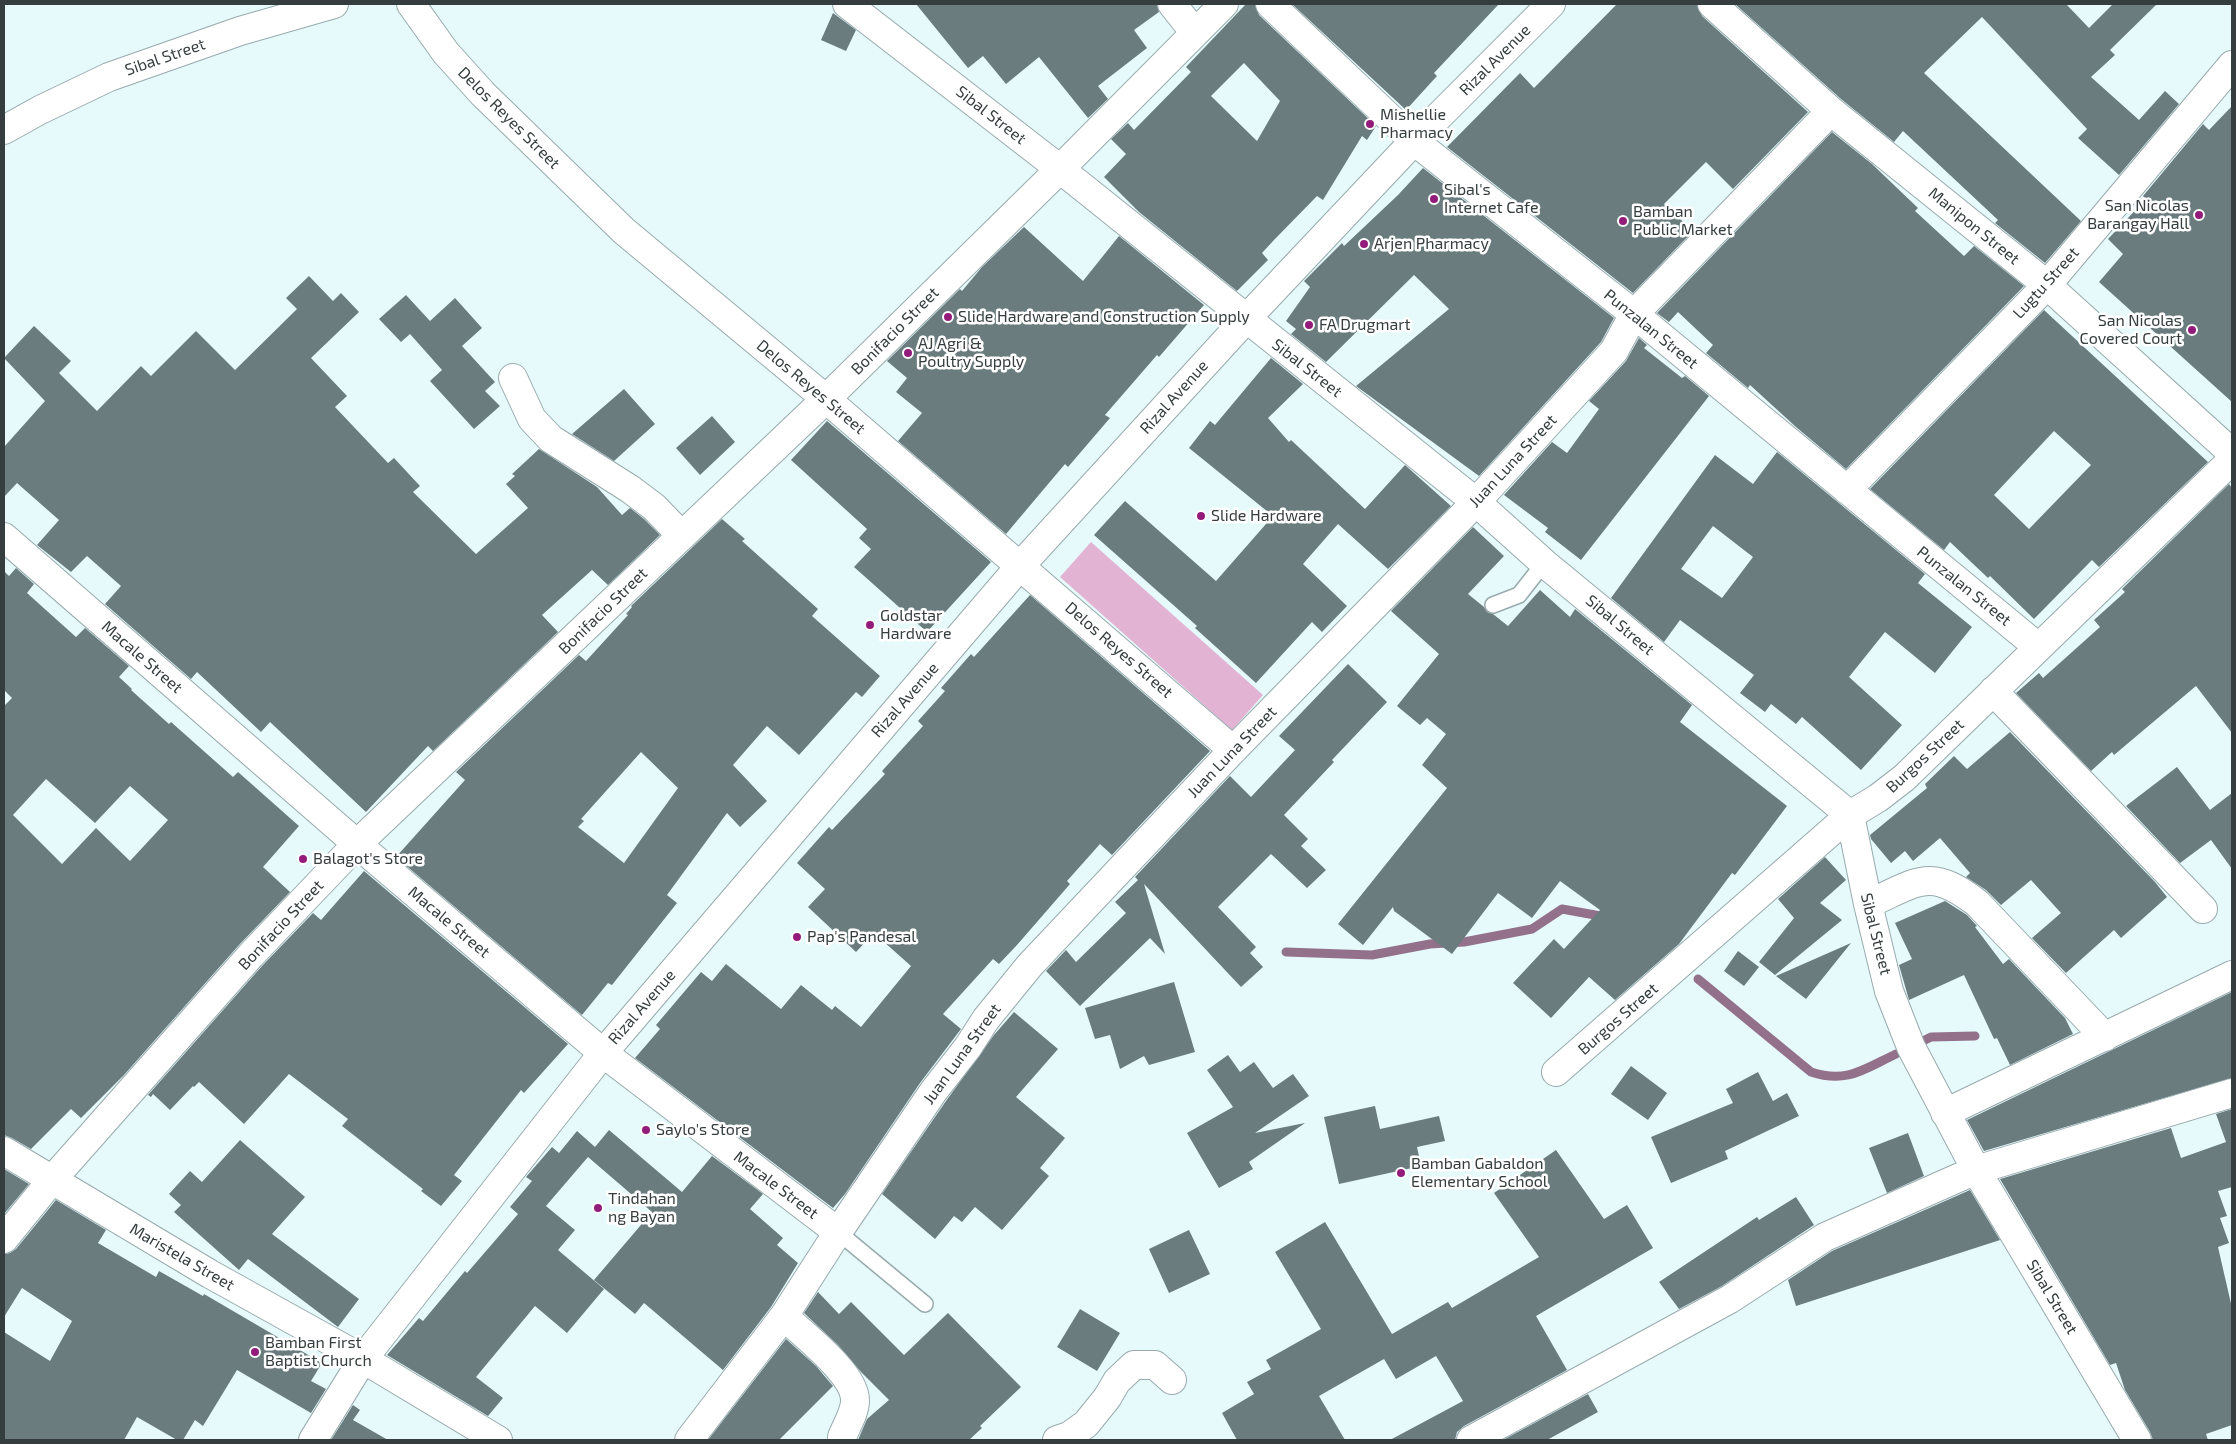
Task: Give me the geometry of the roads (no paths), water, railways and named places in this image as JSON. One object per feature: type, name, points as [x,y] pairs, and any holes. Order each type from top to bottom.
[{"type":"street","name":"Sibal Street","points":[[4,130],[40,110],[109,77],[240,31],[334,4]]},
{"type":"street","name":"Delos Reyes Street","points":[[411,4],[446,54],[483,94],[624,231],[826,399],[1233,750]]},
{"type":"street","name":"Sibal Street","points":[[847,4],[1060,169],[1476,502],[1544,562],[1850,815],[1868,904],[1890,991],[1912,1047],[1976,1170],[2137,1440]]},
{"type":"street","points":[[1172,4],[1195,33]]},
{"type":"street","name":"Bonifacio Street","points":[[4,1239],[51,1181],[251,954],[357,844],[826,399],[1060,169],[1224,4]]},
{"type":"street","name":"Punzalan Street","points":[[1270,4],[1414,141],[1634,314],[2038,648]]},
{"type":"street","name":"Rizal Avenue","points":[[313,1440],[363,1359],[602,1053],[1020,566],[1246,319],[1414,141],[1551,4]]},
{"type":"street","name":"Manipon Street","points":[[1712,4],[1831,111],[2048,284],[2232,453]]},
{"type":"street","name":"Lugtu Street","points":[[1847,490],[2048,284],[2232,65]]},
{"type":"street","name":"Juan Luna Street","points":[[689,1440],[784,1316],[838,1232],[933,1092],[968,1047],[986,1019],[1024,973],[1233,750],[1476,502],[1614,351],[1634,314],[1831,111]]},
{"type":"street","points":[[513,378],[532,419],[551,439],[630,488],[654,507],[682,536]]},
{"type":"street","name":"Burgos Street","points":[[1556,1072],[1850,815],[1878,798],[1904,778],[2232,460]]},
{"type":"street","name":"Macale Street","points":[[4,537],[357,844],[602,1053],[838,1232]]},
{"type":"street","points":[[1993,691],[2203,909]]},
{"type":"street","points":[[1868,904],[1919,882],[1932,880],[1946,883],[1958,889],[1977,903],[2105,1037]]},
{"type":"street","points":[[1945,1113],[2232,975]]},
{"type":"street","points":[[1471,1440],[1730,1299],[1825,1238],[1976,1170],[2232,1092]]},
{"type":"street","name":"Maristela Street","points":[[4,1151],[51,1181],[210,1274],[363,1359]]},
{"type":"street","points":[[784,1316],[845,1374],[854,1393],[856,1403],[842,1437]]},
{"type":"street","points":[[363,1359],[498,1440]]},
{"type":"street","points":[[1057,1440],[1069,1436],[1086,1424],[1107,1398],[1117,1381],[1134,1365],[1155,1365],[1172,1380]]},
{"type":"lane","points":[[1492,605],[1519,595],[1544,562]]},
{"type":"lane","points":[[838,1232],[926,1304]]},
{"type":"waterway","points":[[1286,952],[1372,955],[1430,944],[1464,942],[1532,929],[1562,909],[1606,917]]},
{"type":"waterway","points":[[1698,979],[1811,1072],[1845,1076],[1896,1054]]},
{"type":"waterway","points":[[1919,1043],[1931,1037],[1975,1036]]},
{"type":"place","name":"Mishellie Pharmacy","points":[[1370,124]]},
{"type":"place","name":"Sibal's Internet Cafe","points":[[1434,199]]},
{"type":"place","name":"San Nicolas Barangay Hall","points":[[2199,215]]},
{"type":"place","name":"Bamban Public Market","points":[[1623,221]]},
{"type":"place","name":"Arjen Pharmacy","points":[[1364,244]]},
{"type":"place","name":"Slide Hardware and Construction Supply","points":[[948,317]]},
{"type":"place","name":"FA Drugmart","points":[[1309,325]]},
{"type":"place","name":"San Nicolas Covered Court","points":[[2192,330]]},
{"type":"place","name":"AJ Agri & Poultry Supply","points":[[908,353]]},
{"type":"place","name":"Slide Hardware","points":[[1201,516]]},
{"type":"place","name":"Goldstar Hardware","points":[[870,625]]},
{"type":"place","name":"Balagot's Store","points":[[303,859]]},
{"type":"place","name":"Pap's Pandesal","points":[[797,937]]},
{"type":"place","name":"Saylo's Store","points":[[646,1130]]},
{"type":"place","name":"Bamban Gabaldon Elementary School","points":[[1401,1173]]},
{"type":"place","name":"Tindahan ng Bayan","points":[[598,1208]]},
{"type":"place","name":"Bamban First Baptist Church","points":[[255,1352]]}]
